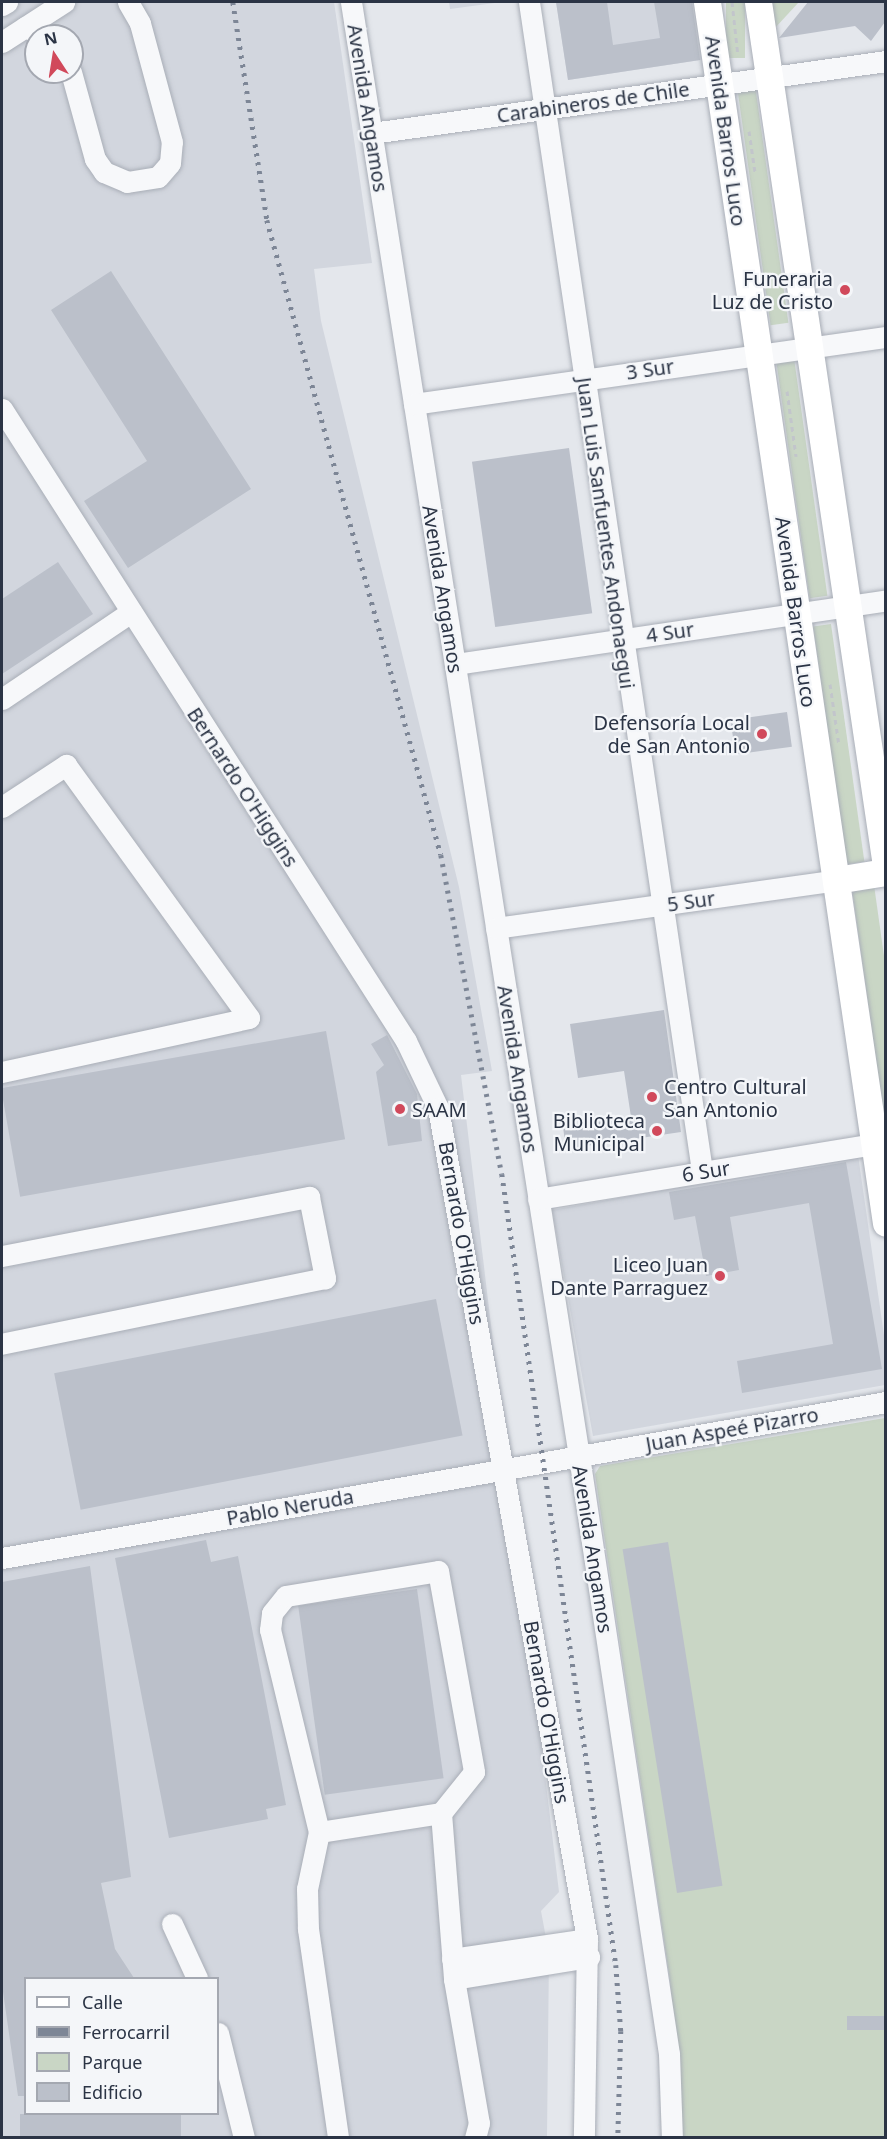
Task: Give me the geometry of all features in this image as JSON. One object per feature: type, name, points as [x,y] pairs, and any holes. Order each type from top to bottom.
[{"type":"main road","name":"Avenida Barros Luco","points":[[707,2],[885,1223]]},
{"type":"main road","points":[[758,2],[885,866]]},
{"type":"main road","name":"5 Sur","points":[[836,880],[885,872]]},
{"type":"street","points":[[2,5],[7,2]]},
{"type":"street","points":[[30,24],[64,2]]},
{"type":"street","points":[[74,84],[94,159],[104,172],[128,182],[158,177],[170,163],[172,142],[140,23],[128,2]]},
{"type":"street","name":"Avenida Angamos","points":[[351,2],[538,1199],[669,2013],[672,2138]]},
{"type":"street","name":"Juan Luis Sanfuentes Andonaegui","points":[[529,2],[621,640],[702,1172]]},
{"type":"street","points":[[2,42],[24,28]]},
{"type":"street","name":"Carabineros de Chile","points":[[372,133],[885,61]]},
{"type":"street","name":"3 Sur","points":[[414,404],[885,337]]},
{"type":"street","name":"Bernardo O'Higgins","points":[[2,410],[406,1041],[429,1084],[448,1147],[588,1948],[584,2138]]},
{"type":"street","name":"4 Sur","points":[[455,664],[885,600]]},
{"type":"street","points":[[2,699],[131,612]]},
{"type":"street","points":[[2,807],[66,765],[249,1018],[2,1072]]},
{"type":"street","name":"5 Sur","points":[[496,928],[836,880]]},
{"type":"street","name":"6 Sur","points":[[538,1199],[874,1144]]},
{"type":"street","points":[[2,1256],[309,1197],[325,1278],[2,1344]]},
{"type":"street","name":"Juan Aspeé Pizarro","points":[[579,1456],[885,1402]]},
{"type":"street","name":"Pablo Neruda","points":[[2,1558],[579,1456]]},
{"type":"street","points":[[319,1832],[441,1813],[474,1772],[438,1571],[293,1594],[281,1601],[272,1613],[270,1630],[319,1832],[309,1869],[308,1929],[338,2138]]},
{"type":"street","points":[[441,1813],[453,1969],[479,2123],[474,2138]]},
{"type":"street","points":[[172,1924],[197,1977]]},
{"type":"street","points":[[453,1969],[588,1948]]},
{"type":"street","points":[[219,2037],[244,2138]]},
{"type":"shaded area","points":[[2,2],[334,2],[372,263],[314,269],[321,321],[459,887],[492,1071],[461,1075],[559,1892],[541,1911],[549,1954],[547,2137],[2,2138]]},
{"type":"shaded area","points":[[449,2],[502,2],[450,9]]},
{"type":"shaded area","points":[[556,2],[698,2],[707,59],[568,80]]},
{"type":"shaded area","name":"Liceo Juan Dante Parraguez","points":[[858,1155],[885,1342],[885,1385],[593,1436],[552,1210]]},
{"type":"green space","points":[[726,2],[745,2],[745,58],[726,58]]},
{"type":"green space","points":[[772,2],[799,2],[775,28]]},
{"type":"green space","points":[[755,85],[788,323],[771,325],[737,88]]},
{"type":"green space","points":[[794,358],[827,596],[810,598],[776,361]]},
{"type":"green space","points":[[831,624],[864,862],[847,864],[813,627]]},
{"type":"green space","points":[[874,885],[885,963],[885,1124],[852,889]]},
{"type":"green space","points":[[885,1418],[885,2137],[681,2137],[670,1981],[595,1474],[600,1466]]},
{"type":"building","points":[[556,2],[607,2],[613,45],[660,38],[654,2],[692,2],[700,60],[568,80]]},
{"type":"building","points":[[808,2],[885,2],[885,22],[871,41],[855,26],[779,38]]},
{"type":"building","points":[[111,271],[251,489],[128,568],[84,501],[147,461],[51,310]]},
{"type":"building","points":[[569,448],[592,613],[495,627],[472,462]]},
{"type":"building","points":[[58,562],[93,614],[2,674],[2,599]]},
{"type":"building","name":"Defensoría Local de San Antonio","points":[[787,712],[792,747],[735,755],[731,720]]},
{"type":"building","name":"Centro Cultural San Antonio","points":[[664,1010],[681,1132],[566,1149],[563,1127],[631,1117],[624,1071],[578,1078],[570,1024]]},
{"type":"building","points":[[326,1031],[345,1139],[20,1197],[2,1088]]},
{"type":"building","name":"SAAM","points":[[387,1035],[417,1094],[422,1141],[388,1146],[376,1072],[384,1065],[371,1044]]},
{"type":"building","points":[[846,1162],[882,1369],[742,1393],[737,1361],[833,1344],[809,1203],[730,1217],[739,1270],[706,1276],[695,1216],[674,1220],[669,1192]]},
{"type":"building","points":[[436,1299],[463,1435],[81,1510],[54,1373]]},
{"type":"building","points":[[206,1540],[211,1562],[238,1556],[286,1805],[266,1809],[268,1819],[169,1838],[115,1558]]},
{"type":"building","points":[[668,1542],[722,1886],[677,1893],[623,1549]]},
{"type":"building","points":[[90,1566],[131,1877],[101,1883],[115,1949],[133,1977],[24,1977],[24,2096],[18,2096],[2,1985],[2,1582]]},
{"type":"building","points":[[417,1589],[444,1778],[325,1795],[298,1606]]},
{"type":"building","points":[[847,2016],[885,2016],[885,2030],[847,2030]]},
{"type":"building","points":[[20,2114],[181,2115],[181,2138],[20,2138]]},
{"type":"railway","points":[[233,2],[267,220],[441,855],[502,1174],[616,1965],[621,2031],[618,2138]]},
{"type":"place","name":"Funeraria Luz de Cristo","points":[[845,290]]},
{"type":"place","name":"Defensoría Local de San Antonio","points":[[762,734]]},
{"type":"place","name":"Centro Cultural San Antonio","points":[[652,1097]]},
{"type":"place","name":"SAAM","points":[[400,1109]]},
{"type":"place","name":"Biblioteca Municipal","points":[[657,1131]]},
{"type":"place","name":"Liceo Juan Dante Parraguez","points":[[720,1276]]}]
